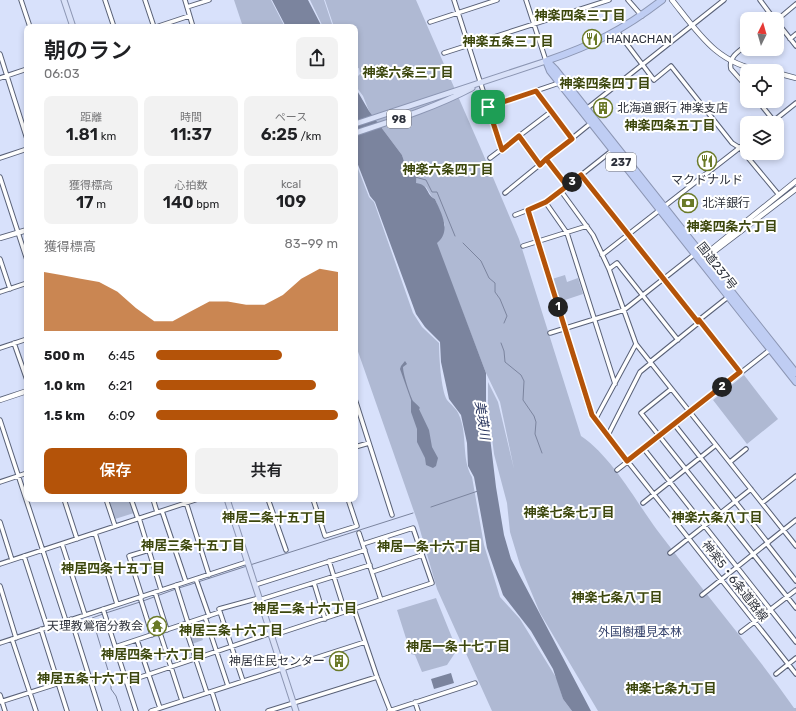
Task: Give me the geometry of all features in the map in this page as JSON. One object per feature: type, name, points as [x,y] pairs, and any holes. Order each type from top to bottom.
[{"type":"highway","points":[[546,61],[585,48],[642,16],[662,0]]},
{"type":"highway","name":"国道237号","points":[[546,61],[550,71],[559,83],[584,110]]},
{"type":"highway","name":"国道237号","points":[[546,61],[555,69],[593,122],[700,257],[796,382]]},
{"type":"highway","name":"国道237号","points":[[700,257],[728,297],[771,348],[796,373]]},
{"type":"main road","points":[[64,0],[72,24]]},
{"type":"main road","name":"98","points":[[358,123],[546,61]]},
{"type":"main road","name":"98","points":[[358,132],[442,104],[482,83]]},
{"type":"main road","points":[[228,502],[296,711]]},
{"type":"street","points":[[21,0],[29,24]]},
{"type":"street","points":[[106,0],[113,24]]},
{"type":"street","points":[[145,0],[154,24]]},
{"type":"street","points":[[184,0],[192,24]]},
{"type":"street","points":[[187,7],[209,0]]},
{"type":"street","points":[[454,0],[482,83],[502,150]]},
{"type":"street","points":[[430,22],[497,0]]},
{"type":"street","points":[[526,0],[546,61]]},
{"type":"street","points":[[444,53],[609,0]]},
{"type":"street","points":[[628,0],[642,16]]},
{"type":"street","points":[[672,0],[710,46],[731,61],[741,64]]},
{"type":"street","points":[[584,110],[724,0]]},
{"type":"street","points":[[760,0],[769,12]]},
{"type":"street","points":[[784,15],[796,5]]},
{"type":"street","points":[[165,24],[190,16]]},
{"type":"street","points":[[602,255],[740,148],[732,143],[671,66],[654,80],[617,31]]},
{"type":"street","points":[[784,31],[796,46]]},
{"type":"street","points":[[790,39],[796,34]]},
{"type":"street","points":[[740,50],[733,56],[731,61],[731,69],[740,79]]},
{"type":"street","points":[[0,54],[24,130]]},
{"type":"street","points":[[0,78],[24,70]]},
{"type":"street","points":[[784,75],[796,78]]},
{"type":"street","points":[[488,107],[559,83]]},
{"type":"street","points":[[536,91],[572,139]]},
{"type":"street","points":[[780,116],[796,103]]},
{"type":"street","points":[[490,158],[552,111]]},
{"type":"street","points":[[505,193],[593,122]]},
{"type":"street","points":[[519,136],[540,165]]},
{"type":"street","points":[[515,215],[546,202],[614,149]]},
{"type":"street","points":[[0,158],[24,150]]},
{"type":"street","points":[[546,159],[567,186]]},
{"type":"street","points":[[750,160],[778,195]]},
{"type":"street","points":[[581,175],[663,280],[740,372]]},
{"type":"street","points":[[0,177],[24,251]]},
{"type":"street","points":[[700,257],[796,181]]},
{"type":"street","points":[[550,333],[624,310],[663,280],[700,257],[796,189]]},
{"type":"street","points":[[561,191],[587,226],[609,269],[636,344],[796,546]]},
{"type":"street","points":[[546,202],[567,233],[614,384]]},
{"type":"street","name":"神楽5・6条道路線","points":[[528,210],[592,415],[653,495],[796,674]]},
{"type":"street","points":[[523,246],[587,226]]},
{"type":"street","points":[[0,238],[24,231]]},
{"type":"street","points":[[0,259],[10,289]]},
{"type":"street","points":[[609,269],[618,263],[678,340]]},
{"type":"street","points":[[0,292],[24,284]]},
{"type":"street","points":[[608,435],[640,372],[728,297]]},
{"type":"street","points":[[0,348],[24,340]]},
{"type":"street","points":[[14,344],[24,372]]},
{"type":"street","points":[[595,420],[636,344]]},
{"type":"street","points":[[617,470],[771,348]]},
{"type":"street","points":[[671,389],[641,413],[796,608]]},
{"type":"street","points":[[0,400],[24,392]]},
{"type":"street","points":[[358,408],[392,516]]},
{"type":"street","points":[[0,420],[24,494]]},
{"type":"street","points":[[674,424],[796,581]]},
{"type":"street","points":[[358,446],[369,443]]},
{"type":"street","points":[[643,503],[716,445]]},
{"type":"street","points":[[644,449],[796,642]]},
{"type":"street","points":[[730,462],[746,449]]},
{"type":"street","points":[[0,482],[24,474]]},
{"type":"street","points":[[762,503],[796,476]]},
{"type":"street","points":[[670,553],[751,489]]},
{"type":"street","points":[[26,502],[66,621]]},
{"type":"street","points":[[67,502],[77,538]]},
{"type":"street","points":[[107,502],[115,526]]},
{"type":"street","points":[[132,502],[161,590]]},
{"type":"street","points":[[154,502],[157,512]]},
{"type":"street","points":[[0,564],[162,511],[183,502]]},
{"type":"street","points":[[185,502],[209,575]]},
{"type":"street","points":[[269,502],[286,550]]},
{"type":"street","points":[[314,502],[325,536],[357,526],[349,502]]},
{"type":"street","points":[[162,511],[186,582]]},
{"type":"street","points":[[702,595],[796,520]]},
{"type":"street","points":[[0,522],[12,560]]},
{"type":"street","points":[[126,682],[196,657],[325,619],[432,583],[413,528],[363,544]]},
{"type":"street","points":[[94,533],[117,604]]},
{"type":"street","points":[[359,533],[381,600]]},
{"type":"street","points":[[62,544],[85,615]]},
{"type":"street","points":[[148,550],[129,556],[152,635]]},
{"type":"street","points":[[255,585],[365,550]]},
{"type":"street","points":[[372,572],[422,555]]},
{"type":"street","points":[[24,556],[47,627]]},
{"type":"street","points":[[329,561],[345,612]]},
{"type":"street","points":[[0,643],[247,562]]},
{"type":"street","points":[[243,681],[219,609],[314,583],[370,565]]},
{"type":"street","points":[[196,579],[216,651],[228,686]]},
{"type":"street","points":[[314,583],[325,619]]},
{"type":"street","points":[[176,585],[207,693]]},
{"type":"street","points":[[0,586],[36,711]]},
{"type":"street","points":[[742,632],[796,590]]},
{"type":"street","points":[[154,592],[167,630]]},
{"type":"street","points":[[103,609],[136,711]]},
{"type":"street","points":[[354,609],[389,711],[475,683]]},
{"type":"street","points":[[115,647],[220,612]]},
{"type":"street","points":[[71,620],[100,711]]},
{"type":"street","points":[[41,629],[67,711]]},
{"type":"street","points":[[160,633],[182,701]]},
{"type":"street","points":[[137,640],[160,708]]},
{"type":"street","points":[[151,711],[365,642]]},
{"type":"street","points":[[776,674],[796,658]]},
{"type":"street","points":[[1,702],[88,674]]},
{"type":"street","points":[[268,711],[377,677]]},
{"type":"street","points":[[212,692],[218,711]]},
{"type":"street","points":[[0,695],[5,711]]},
{"type":"street","points":[[416,702],[418,711]]},
{"type":"green space","points":[[234,0],[271,0],[283,24],[242,24]]},
{"type":"green space","points":[[310,0],[324,0],[332,24],[322,24]]},
{"type":"green space","name":"外国樹種見本林","points":[[325,0],[416,0],[519,239],[581,436],[603,455],[613,467],[657,530],[761,663],[794,708],[796,708],[796,711],[598,711],[540,613],[520,565],[510,532],[507,503],[494,454],[488,405],[488,382],[498,402],[514,469],[500,402],[486,373],[436,243],[445,225],[435,199],[426,187],[416,184],[406,167],[402,155],[369,111],[363,96],[358,89],[358,76],[360,74],[358,68],[358,24],[333,24]]},
{"type":"green space","points":[[358,169],[369,197],[374,202],[413,313],[422,327],[439,343],[443,389],[447,400],[457,411],[462,423],[465,454],[472,477],[484,545],[500,597],[520,619],[557,679],[563,699],[572,711],[492,711],[437,589],[418,523],[358,352]]},
{"type":"green space","points":[[565,275],[567,282],[578,278],[583,294],[559,302],[552,279]]},
{"type":"green space","points":[[744,375],[778,419],[747,444],[713,400]]},
{"type":"green space","points":[[109,502],[130,502],[134,513],[115,519]]},
{"type":"green space","points":[[436,598],[457,650],[447,665],[422,672],[415,655],[411,654],[397,610]]},
{"type":"green space","points":[[196,621],[203,640],[192,644],[185,625]]},
{"type":"water","points":[[272,0],[308,0],[320,24],[284,24]]},
{"type":"water","name":"美瑛川","points":[[358,92],[369,111],[402,155],[406,167],[417,165],[416,183],[426,188],[430,195],[435,199],[442,216],[445,227],[444,233],[437,243],[486,373],[486,404],[496,487],[504,535],[511,559],[591,711],[572,711],[563,699],[553,669],[531,631],[503,595],[487,548],[474,477],[468,466],[467,443],[461,415],[449,399],[441,362],[440,342],[425,327],[416,314],[375,202],[370,196],[358,165]]},
{"type":"water","points":[[405,361],[407,364],[403,367],[403,370],[405,379],[413,401],[420,408],[419,409],[429,430],[432,447],[438,458],[436,466],[433,468],[426,465],[425,458],[417,442],[417,429],[411,412],[411,400],[400,369]]},
{"type":"water","points":[[451,673],[454,683],[434,689],[431,679]]},
{"type":"waterway","points":[[415,177],[426,180],[432,192],[437,192],[455,236]]},
{"type":"waterway","points":[[463,243],[481,261],[489,278],[495,283],[495,292],[500,299],[507,316],[504,323]]},
{"type":"waterway","points":[[501,343],[504,351],[505,362],[521,375],[524,381],[523,400],[534,416],[536,422],[535,434],[542,453]]},
{"type":"waterway","points":[[431,507],[478,491]]},
{"type":"waterway","points":[[250,565],[413,513]]},
{"type":"waterway","points":[[198,582],[247,566]]},
{"type":"waterway","points":[[179,588],[195,583]]},
{"type":"waterway","points":[[143,601],[176,589]]},
{"type":"waterway","points":[[106,613],[140,602]]},
{"type":"waterway","points":[[103,614],[92,618],[111,680],[111,689],[116,696],[121,711]]},
{"type":"place","name":"HANACHAN","points":[[592,39]]},
{"type":"place","name":"北海道銀行 神楽支店","points":[[603,108]]},
{"type":"place","name":"マクドナルド","points":[[707,161]]},
{"type":"place","name":"北洋銀行","points":[[688,203]]},
{"type":"place","name":"天理教鶯宿分教会","points":[[157,626]]},
{"type":"place","name":"神居住民センター","points":[[339,661]]},
{"type":"district","name":"神楽四条三丁目","points":[[580,15]]},
{"type":"district","name":"神楽五条三丁目","points":[[508,41]]},
{"type":"district","name":"神楽六条三丁目","points":[[408,72]]},
{"type":"district","name":"神楽四条四丁目","points":[[605,83]]},
{"type":"district","name":"神楽四条五丁目","points":[[670,125]]},
{"type":"district","name":"神楽六条四丁目","points":[[448,169]]},
{"type":"district","name":"神楽四条六丁目","points":[[732,226]]},
{"type":"district","name":"神楽七条七丁目","points":[[569,512]]},
{"type":"district","name":"神居二条十五丁目","points":[[274,517]]},
{"type":"district","name":"神楽六条八丁目","points":[[717,517]]},
{"type":"district","name":"神居三条十五丁目","points":[[193,545]]},
{"type":"district","name":"神居一条十六丁目","points":[[429,546]]},
{"type":"district","name":"神居四条十五丁目","points":[[113,568]]},
{"type":"district","name":"神楽七条八丁目","points":[[617,597]]},
{"type":"district","name":"神居二条十六丁目","points":[[305,608]]},
{"type":"district","name":"神居三条十六丁目","points":[[231,630]]},
{"type":"district","name":"神居一条十七丁目","points":[[458,646]]},
{"type":"district","name":"神居四条十六丁目","points":[[153,654]]},
{"type":"district","name":"神居五条十六丁目","points":[[89,678]]},
{"type":"district","name":"神楽七条九丁目","points":[[671,688]]},
{"type":"route","points":[[488,107],[502,150],[519,136],[540,165],[546,159],[567,186],[546,202],[528,210],[592,415],[627,461],[740,372],[699,320],[698,322],[663,280],[581,175],[567,186],[546,159],[572,139],[536,91],[488,107]]}]
